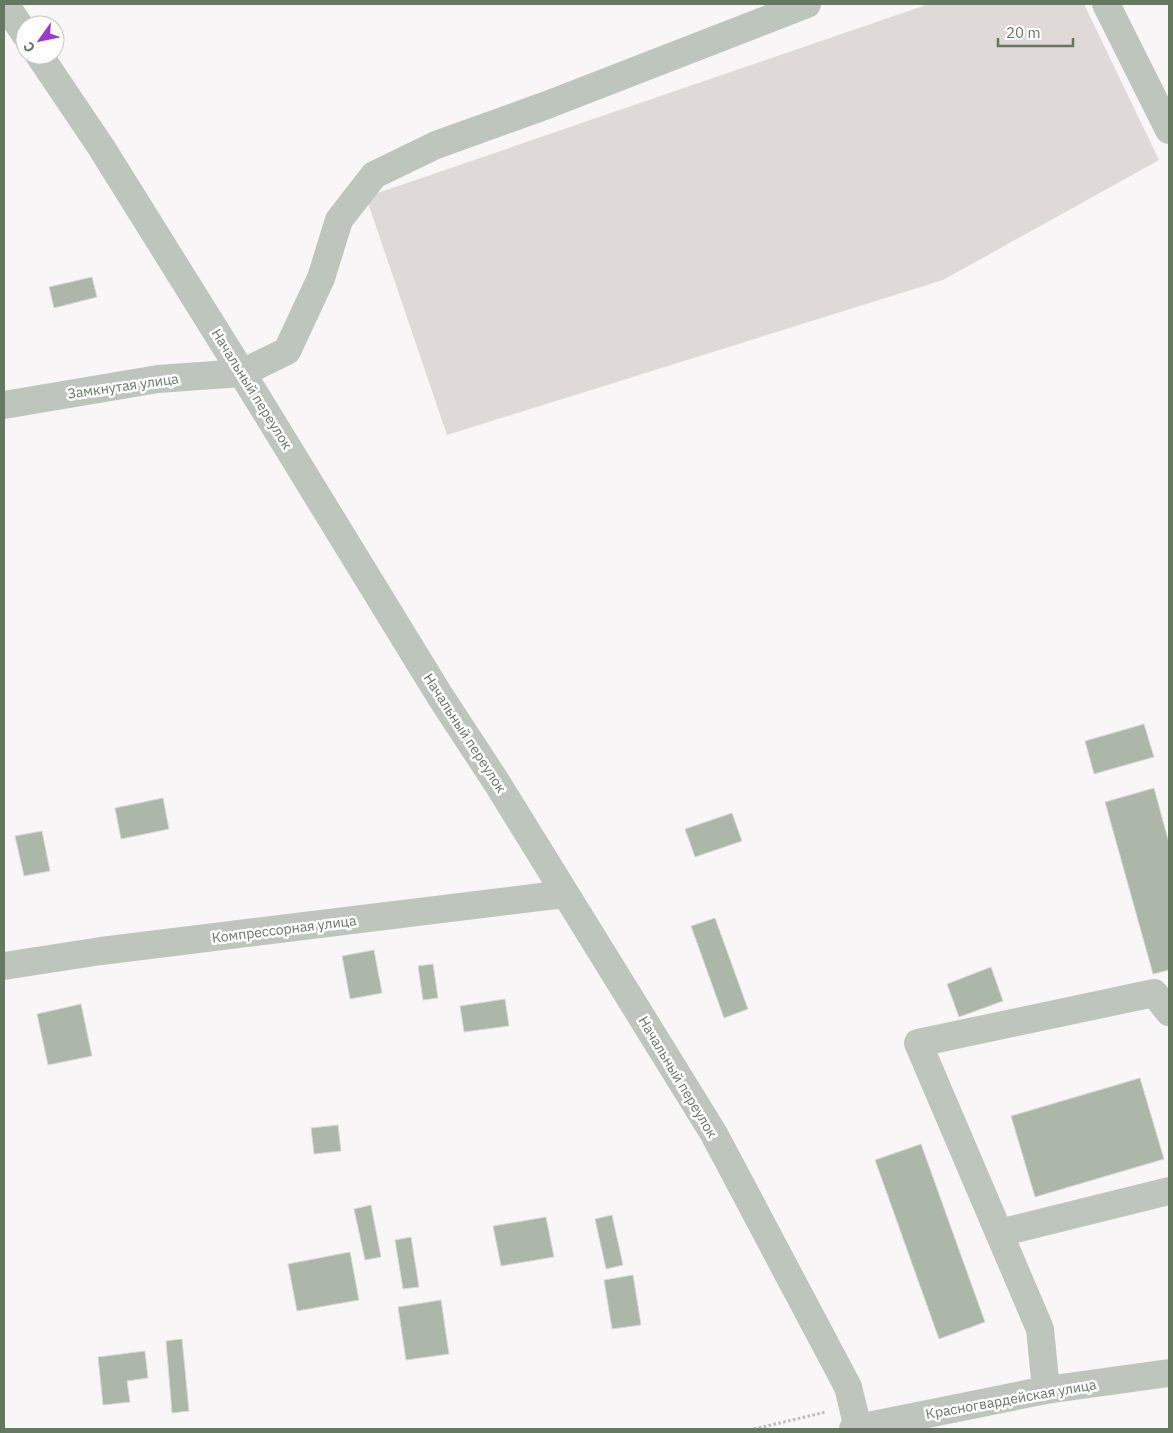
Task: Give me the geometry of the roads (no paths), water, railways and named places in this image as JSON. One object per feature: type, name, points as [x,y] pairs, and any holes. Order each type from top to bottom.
[{"type":"street","points":[[5,4],[15,19]]},
{"type":"street","points":[[242,373],[287,351],[321,278],[339,220],[374,175],[436,145],[556,101],[806,4]]},
{"type":"street","points":[[1106,4],[1169,130]]},
{"type":"street","name":"Начальный переулок","points":[[46,65],[101,147],[435,688],[497,783],[714,1134],[848,1387],[856,1429]]},
{"type":"street","name":"Замкнутая улица","points":[[4,405],[158,379],[242,373]]},
{"type":"street","name":"Компрессорная улица","points":[[4,966],[101,951],[565,894]]},
{"type":"street","points":[[1046,1390],[1040,1329],[918,1043],[1154,993],[1169,1012]]},
{"type":"street","points":[[999,1233],[1169,1190]]},
{"type":"street","name":"Красногвардейская улица","points":[[856,1429],[1046,1390],[1169,1373]]}]
